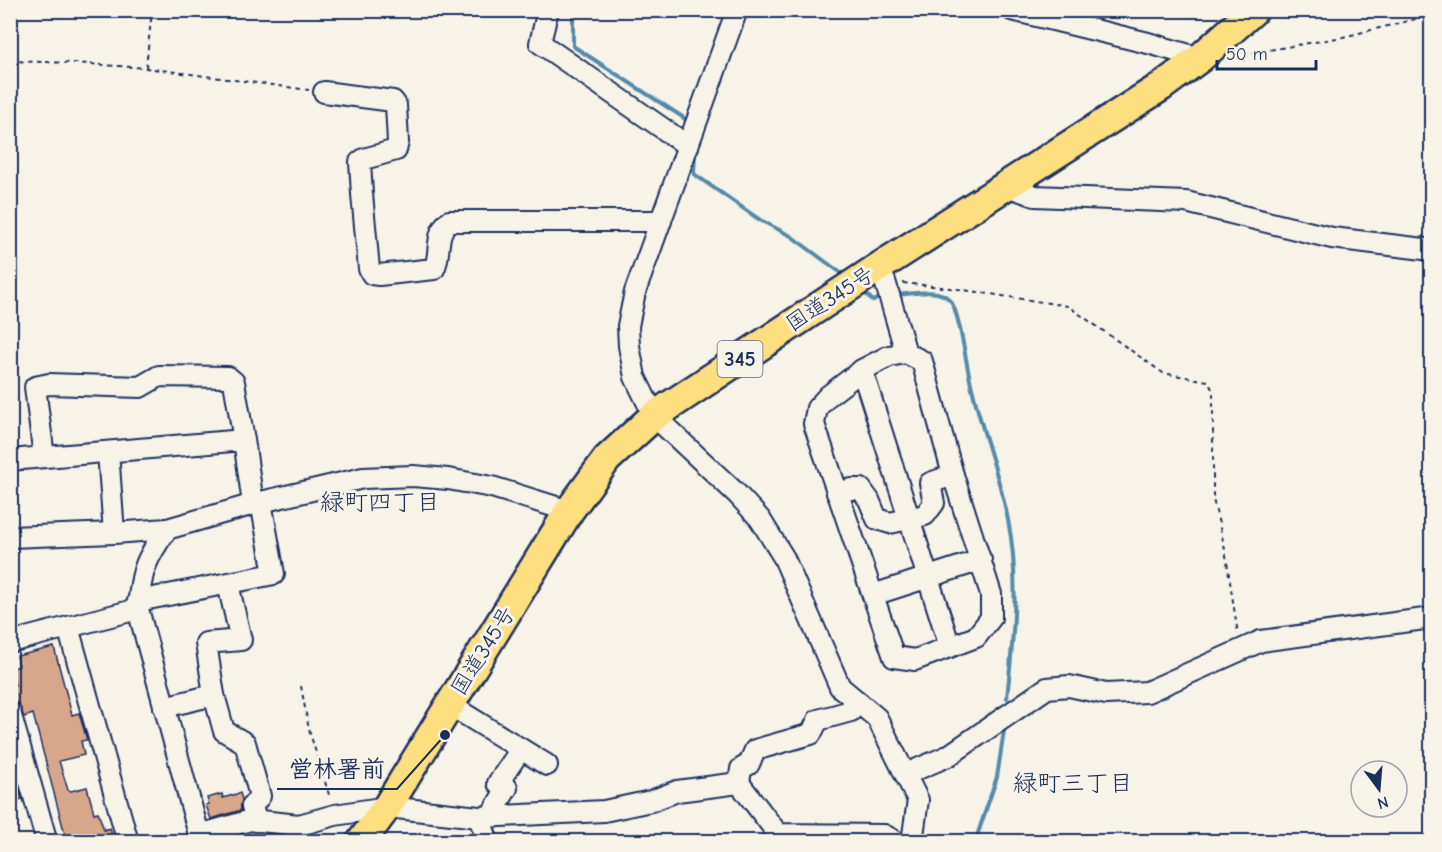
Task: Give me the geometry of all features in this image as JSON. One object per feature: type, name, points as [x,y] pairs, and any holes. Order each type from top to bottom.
[{"type":"highway","name":"国道345号","points":[[361,842],[387,807],[569,511],[607,459],[631,434],[654,416],[880,275],[1006,186],[1162,86],[1200,58],[1254,10]]},
{"type":"street","points":[[548,10],[540,44],[688,146]]},
{"type":"street","points":[[737,10],[635,292],[628,326],[635,377],[654,416],[737,494],[760,519],[784,558],[840,687],[877,718],[918,800],[912,842]]},
{"type":"street","points":[[1012,10],[1200,58]]},
{"type":"street","points":[[324,92],[393,101],[396,105],[396,150],[360,162],[369,268],[372,274],[434,269],[443,227],[449,222],[661,221]]},
{"type":"street","points":[[1006,186],[1023,194],[1035,196],[1186,202],[1332,238],[1431,250]]},
{"type":"street","points":[[880,275],[906,353]]},
{"type":"street","points":[[906,353],[922,362],[953,475],[991,594],[991,618],[976,637],[915,660],[894,657],[814,424],[817,408],[828,396],[862,370],[889,356],[906,353]]},
{"type":"street","points":[[862,370],[950,647]]},
{"type":"street","points":[[10,642],[138,605],[274,574],[257,503],[234,382],[228,377],[159,376],[140,387],[49,384],[35,387],[44,457]]},
{"type":"street","points":[[10,460],[244,440]]},
{"type":"street","points":[[108,452],[114,533]]},
{"type":"street","points":[[837,493],[861,489],[878,519],[890,523],[925,515],[934,503],[930,483],[953,475]]},
{"type":"street","points":[[10,537],[167,529],[257,503],[363,478],[448,479],[492,487],[569,511]]},
{"type":"street","points":[[167,529],[151,552],[140,578],[138,605],[200,838],[251,820],[299,825],[335,815],[387,807],[484,817],[604,811],[651,801],[677,791],[738,783]]},
{"type":"street","points":[[873,595],[981,560]]},
{"type":"street","points":[[228,584],[241,640],[206,643],[214,695],[224,731],[245,743],[260,796],[252,806],[256,821]]},
{"type":"street","points":[[906,774],[948,756],[1047,688],[1069,686],[1106,693],[1147,692],[1261,641],[1431,618]]},
{"type":"street","points":[[68,627],[128,842]]},
{"type":"street","points":[[164,707],[214,695]]},
{"type":"street","points":[[857,701],[851,711],[819,720],[811,734],[755,750],[749,764],[741,769],[738,783],[778,838],[884,835],[897,842]]},
{"type":"street","points":[[450,705],[547,765]]},
{"type":"street","points":[[10,712],[47,842]]},
{"type":"street","points":[[488,842],[484,817],[507,788],[498,783],[520,749]]},
{"type":"path","points":[[146,69],[152,10]]},
{"type":"path","points":[[1229,56],[1343,37],[1431,15]]},
{"type":"path","points":[[10,61],[75,63],[146,69],[324,92]]},
{"type":"path","points":[[880,275],[1068,306],[1163,373],[1208,381],[1213,391],[1213,499],[1225,549],[1239,637]]},
{"type":"path","points":[[301,686],[309,730],[335,815]]},
{"type":"building","points":[[54,647],[72,715],[79,713],[87,740],[81,741],[84,755],[59,761],[68,790],[87,787],[94,813],[98,812],[104,830],[110,828],[114,842],[67,842],[33,714],[24,717],[19,704],[10,700],[10,685],[15,685],[10,669],[19,666],[17,656]]},
{"type":"building","points":[[10,758],[22,799],[10,803]]},
{"type":"building","points":[[240,793],[241,810],[211,819],[206,805],[209,804],[207,798],[222,794],[223,798]]},
{"type":"waterway","points":[[573,10],[573,46],[684,118],[689,125]]},
{"type":"waterway","points":[[695,152],[694,174],[760,220],[791,236],[845,276]]},
{"type":"waterway","points":[[863,291],[873,301],[880,298]]},
{"type":"waterway","points":[[897,295],[925,292],[939,294],[950,300],[956,314],[974,397],[1000,485],[1012,542],[1015,587],[1007,698]]},
{"type":"waterway","points":[[1150,700],[1167,696],[1170,691]]},
{"type":"waterway","points":[[1004,730],[1012,723]]},
{"type":"waterway","points":[[977,842],[997,777],[1004,731]]},
{"type":"place","name":"営林署前","points":[[445,735]]},
{"type":"district","name":"緑町四丁目","points":[[380,502]]},
{"type":"district","name":"緑町三丁目","points":[[1073,783]]}]
